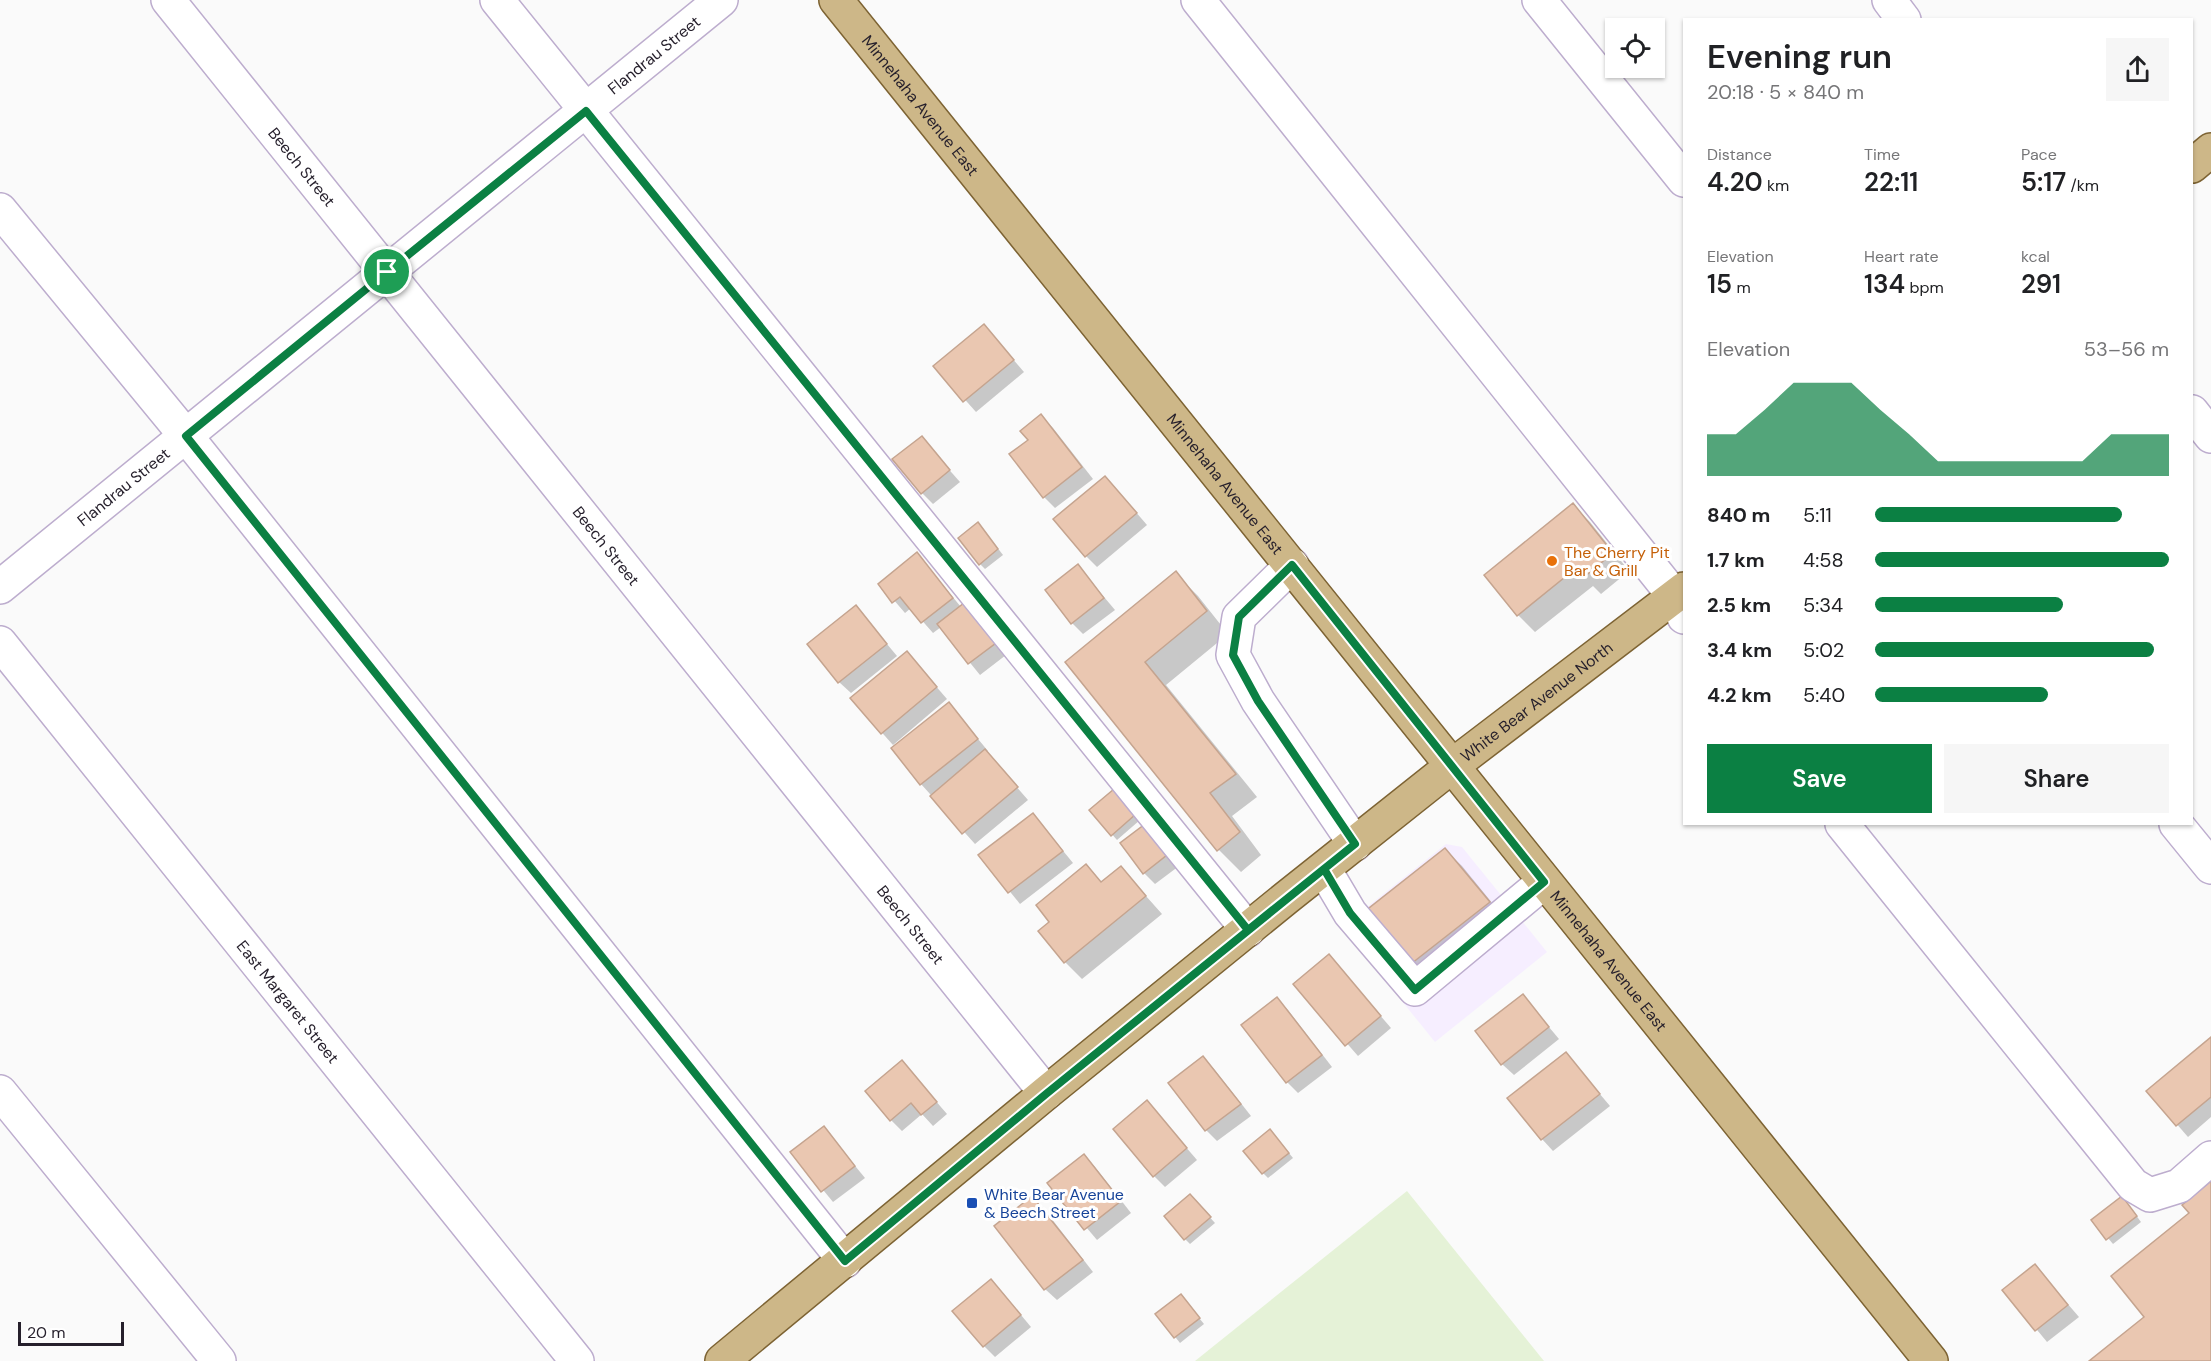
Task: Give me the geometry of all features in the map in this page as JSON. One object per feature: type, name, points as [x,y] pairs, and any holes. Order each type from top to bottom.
[{"type":"main road","name":"Minnehaha Avenue East","points":[[836,0],[1931,1361]]},
{"type":"main road","points":[[2193,165],[2211,150]]},
{"type":"main road","name":"White Bear Avenue North","points":[[722,1361],[1046,1094],[1452,766],[1681,601]]},
{"type":"street","name":"Beech Street","points":[[168,0],[1046,1094]]},
{"type":"street","points":[[497,0],[1248,930]]},
{"type":"street","name":"Flandrau Street","points":[[0,587],[721,0]]},
{"type":"street","points":[[1198,0],[1681,601]]},
{"type":"street","points":[[1539,0],[1683,179]]},
{"type":"street","points":[[1889,0],[1903,18]]},
{"type":"street","points":[[0,210],[186,436],[845,1261]]},
{"type":"street","points":[[2193,413],[2211,436]]},
{"type":"street","points":[[1292,565],[1239,617],[1233,655],[1258,701],[1355,844]]},
{"type":"street","name":"East Margaret Street","points":[[0,643],[577,1361]]},
{"type":"street","points":[[1843,825],[2133,1185],[2150,1195],[2179,1186],[2211,1158]]},
{"type":"street","points":[[2177,825],[2211,867]]},
{"type":"street","points":[[1324,869],[1350,913],[1415,990],[1544,882]]},
{"type":"street","points":[[0,1092],[219,1361]]},
{"type":"shaded area","points":[[1446,844],[1462,847],[1547,952],[1435,1042],[1342,927]]},
{"type":"green space","points":[[1407,1191],[1544,1361],[1195,1361]]},
{"type":"building","points":[[984,324],[1014,360],[963,402],[933,366]]},
{"type":"building","points":[[1041,414],[1082,467],[1043,498],[1009,454],[1028,440],[1020,431]]},
{"type":"building","points":[[922,436],[950,470],[921,494],[892,459]]},
{"type":"building","points":[[1105,476],[1137,513],[1085,557],[1053,519]]},
{"type":"building","name":"The Cherry Pit Bar & Grill","points":[[1573,503],[1613,553],[1583,578],[1575,569],[1517,616],[1484,575]]},
{"type":"building","points":[[978,522],[998,549],[979,565],[958,538]]},
{"type":"building","points":[[917,552],[953,598],[921,623],[900,597],[892,603],[878,584]]},
{"type":"building","points":[[1078,564],[1104,598],[1071,624],[1045,590]]},
{"type":"building","points":[[1176,571],[1207,611],[1145,662],[1236,774],[1210,793],[1240,832],[1217,851],[1065,662]]},
{"type":"building","points":[[964,603],[996,643],[968,664],[937,624]]},
{"type":"building","points":[[856,605],[887,644],[838,683],[807,644]]},
{"type":"building","points":[[907,651],[937,687],[881,734],[850,698]]},
{"type":"building","points":[[949,702],[978,739],[920,785],[891,748]]},
{"type":"building","points":[[985,749],[1018,787],[962,834],[930,796]]},
{"type":"building","points":[[1114,789],[1136,814],[1111,836],[1089,810]]},
{"type":"building","points":[[1033,813],[1063,851],[1008,893],[978,855]]},
{"type":"building","points":[[1149,821],[1172,851],[1143,874],[1120,843]]},
{"type":"building","points":[[1445,848],[1490,902],[1407,967],[1364,912]]},
{"type":"building","points":[[1086,864],[1101,882],[1121,866],[1146,896],[1064,963],[1038,931],[1049,922],[1036,905]]},
{"type":"building","points":[[1329,954],[1381,1016],[1345,1046],[1293,984]]},
{"type":"building","points":[[1523,994],[1549,1027],[1501,1065],[1475,1031]]},
{"type":"building","points":[[1277,997],[1322,1055],[1286,1083],[1241,1025]]},
{"type":"building","points":[[2211,1037],[2211,1097],[2176,1126],[2146,1091]]},
{"type":"building","points":[[1566,1052],[1600,1094],[1541,1140],[1507,1098]]},
{"type":"building","points":[[1203,1056],[1241,1104],[1205,1131],[1168,1083]]},
{"type":"building","points":[[902,1060],[937,1102],[921,1115],[911,1103],[890,1121],[865,1091]]},
{"type":"building","points":[[1147,1100],[1187,1148],[1153,1177],[1113,1129]]},
{"type":"building","points":[[824,1126],[855,1166],[821,1192],[790,1152]]},
{"type":"building","points":[[1270,1129],[1289,1153],[1262,1174],[1243,1151]]},
{"type":"building","points":[[1084,1154],[1121,1201],[1084,1230],[1047,1183]]},
{"type":"building","points":[[2211,1181],[2211,1361],[2089,1361],[2144,1317],[2111,1276],[2189,1213],[2182,1205]]},
{"type":"building","points":[[1190,1194],[1211,1217],[1184,1240],[1164,1216]]},
{"type":"building","points":[[1032,1196],[1083,1260],[1044,1290],[994,1226]]},
{"type":"building","points":[[2122,1196],[2137,1216],[2106,1240],[2091,1220]]},
{"type":"building","points":[[2035,1264],[2068,1305],[2035,1331],[2002,1290]]},
{"type":"building","points":[[991,1279],[1021,1315],[983,1347],[952,1311]]},
{"type":"building","points":[[1181,1294],[1200,1318],[1174,1338],[1155,1314]]},
{"type":"place","name":"The Cherry Pit Bar & Grill","points":[[1552,561]]},
{"type":"place","name":"White Bear Avenue & Beech Street","points":[[972,1203]]},
{"type":"route","points":[[586,111],[1248,930],[1355,844],[1258,701],[1233,655],[1239,617],[1292,565],[1544,882],[1415,990],[1350,913],[1324,869],[1046,1094],[845,1261],[186,436],[387,272],[586,111]]}]
